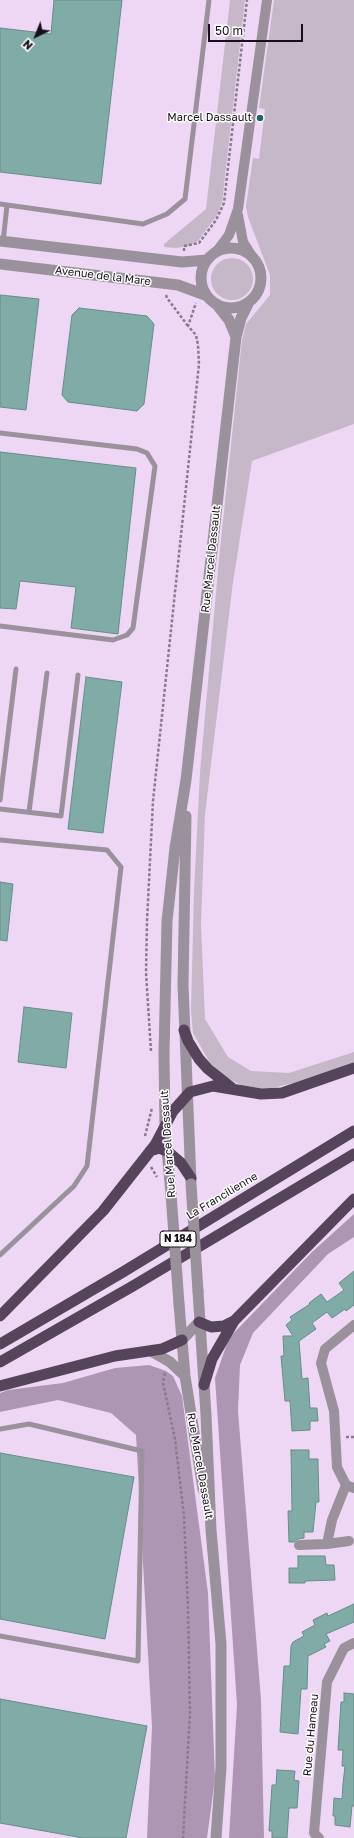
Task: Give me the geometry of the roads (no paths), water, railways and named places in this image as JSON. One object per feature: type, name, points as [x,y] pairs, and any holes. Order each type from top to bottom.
[{"type":"highway","points":[[184,1030],[188,1041],[199,1059],[233,1088]]},
{"type":"highway","points":[[0,1316],[88,1227],[150,1151],[173,1111],[187,1094],[206,1087],[233,1088],[261,1094],[282,1093],[354,1068]]},
{"type":"highway","name":"La Francilienne","points":[[0,1344],[116,1276],[354,1131]]},
{"type":"highway","points":[[150,1151],[159,1148],[167,1151],[181,1163],[191,1181]]},
{"type":"highway","name":"N 184","points":[[0,1362],[133,1286],[354,1154]]},
{"type":"highway","points":[[204,1385],[212,1359],[234,1321],[354,1199]]},
{"type":"highway","points":[[199,1322],[212,1327],[224,1326],[234,1321]]},
{"type":"highway","points":[[0,1386],[115,1356],[150,1351],[171,1346],[182,1340]]},
{"type":"street","points":[[238,209],[228,235],[218,251],[207,260],[201,277],[201,298],[218,306],[235,309],[248,304],[256,296],[261,285],[260,268],[243,242],[239,228],[238,209],[267,0]]},
{"type":"street","name":"Avenue de la Mare","points":[[2,242],[182,262],[207,260]]},
{"type":"street","points":[[218,251],[226,248],[238,249],[253,258]]},
{"type":"street","name":"Avenue de la Mare","points":[[0,264],[178,285],[201,298]]},
{"type":"street","name":"Rue Marcel Dassault","points":[[211,1530],[185,1376],[165,1127],[164,1053],[167,921],[175,848],[186,780],[236,337],[240,318],[248,304]]},
{"type":"street","points":[[218,306],[229,320],[236,337]]},
{"type":"street","name":"Rue Marcel Dassault","points":[[186,780],[184,1030],[211,1530],[220,1637],[222,1703],[222,1768],[216,1838]]},
{"type":"street","points":[[182,1340],[199,1322]]},
{"type":"street","points":[[327,1544],[332,1520],[350,1487],[337,1467],[334,1411],[321,1363],[325,1349],[354,1325]]},
{"type":"street","points":[[150,1351],[170,1362],[185,1376]]},
{"type":"street","points":[[299,1545],[349,1542]]},
{"type":"street","name":"Rue du Hameau","points":[[319,1838],[314,1833],[327,1682],[344,1648],[354,1643]]},
{"type":"lane","points":[[0,204],[143,224],[167,214],[185,199],[209,0]]},
{"type":"lane","points":[[2,242],[7,205]]},
{"type":"lane","points":[[0,434],[137,449],[147,453],[155,466],[132,628],[127,635],[113,640],[0,626]]},
{"type":"lane","points":[[0,800],[16,669]]},
{"type":"lane","points":[[29,812],[47,672]]},
{"type":"lane","points":[[0,809],[61,816],[78,675]]},
{"type":"lane","points":[[0,840],[106,850],[121,867],[87,1166],[74,1186],[0,1255]]},
{"type":"lane","points":[[0,1429],[29,1424],[142,1451],[138,1661],[0,1636]]},
{"type":"place","name":"Marcel Dassault","points":[[260,118]]}]
